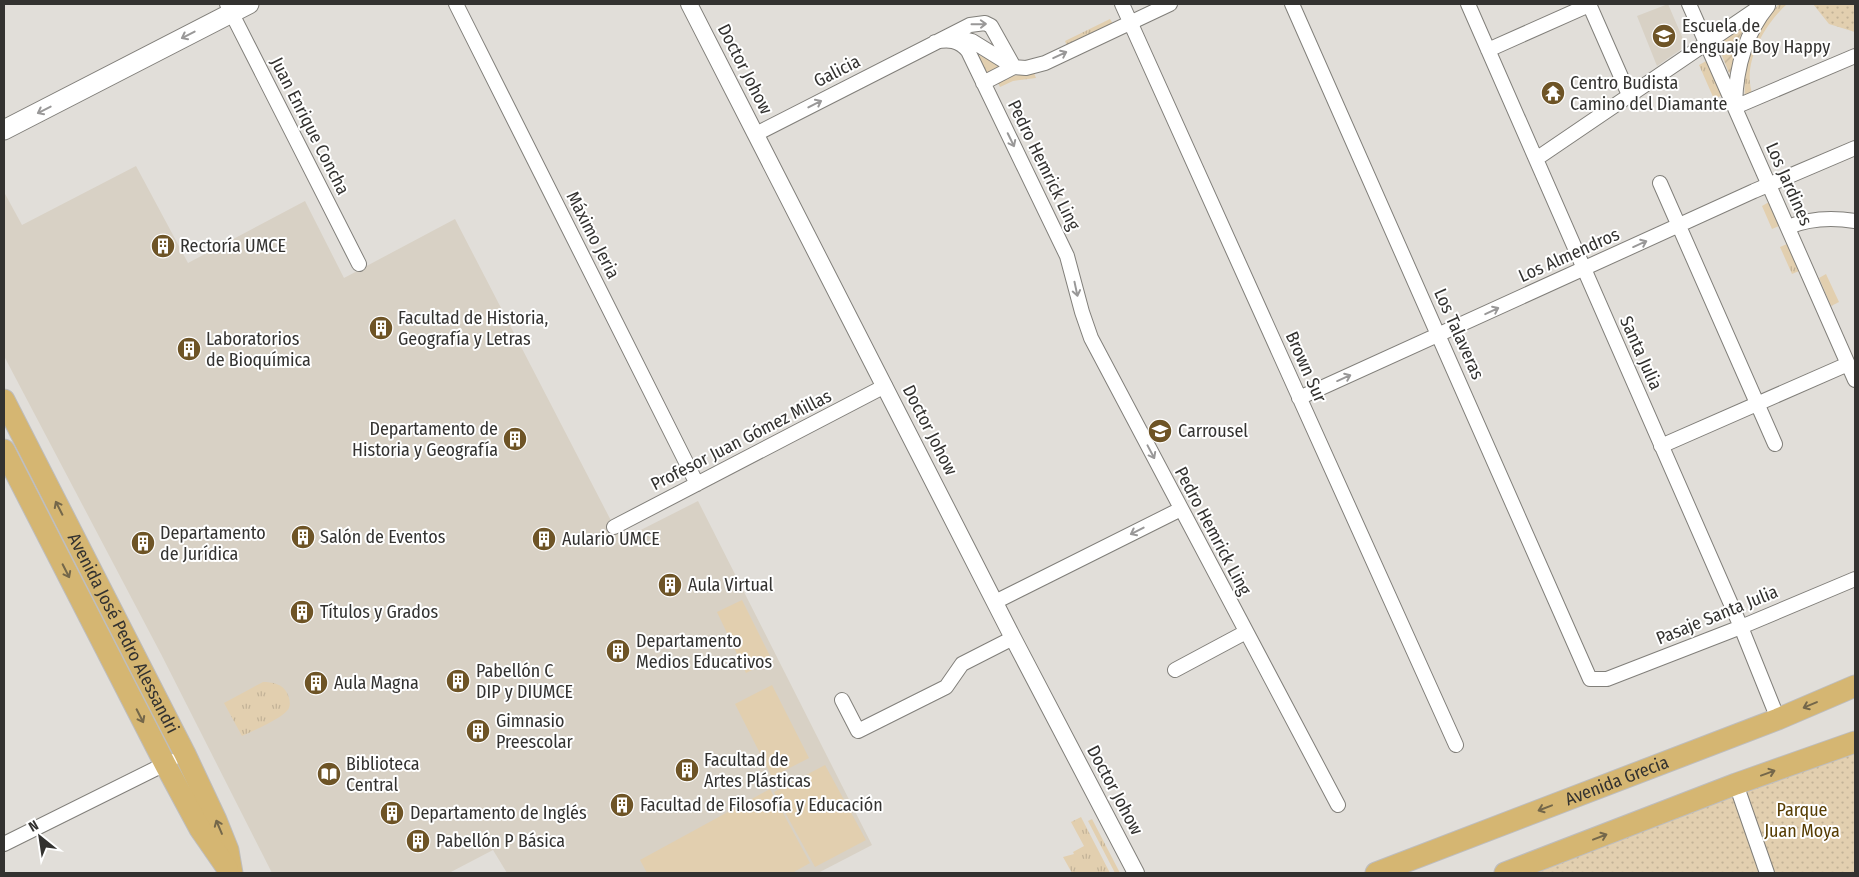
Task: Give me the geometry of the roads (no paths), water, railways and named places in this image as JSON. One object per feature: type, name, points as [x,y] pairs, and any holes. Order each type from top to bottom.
[{"type":"main road","points":[[4,130],[229,8],[249,4]]},
{"type":"main road","name":"Avenida José Pedro Alessandri","points":[[4,400],[185,754],[228,850],[232,873]]},
{"type":"main road","name":"Avenida José Pedro Alessandri","points":[[4,450],[200,829],[232,873]]},
{"type":"main road","name":"Avenida Grecia","points":[[1376,873],[1778,719],[1855,686]]},
{"type":"main road","points":[[1506,873],[1736,784],[1855,742]]},
{"type":"street","name":"Máximo Jeria","points":[[456,4],[697,484]]},
{"type":"street","name":"Doctor Johow","points":[[689,4],[1013,638],[1136,873]]},
{"type":"street","name":"Brown Sur","points":[[1122,4],[1456,745]]},
{"type":"street","points":[[983,82],[1014,67],[1026,68],[1044,62],[1170,4]]},
{"type":"street","name":"Los Talaveras","points":[[1292,4],[1590,679]]},
{"type":"street","name":"Santa Julia","points":[[1468,4],[1741,627],[1778,719]]},
{"type":"street","points":[[1488,50],[1589,4],[1629,95]]},
{"type":"street","name":"Los Jardines","points":[[1689,4],[1855,380]]},
{"type":"street","points":[[1536,159],[1764,4]]},
{"type":"street","points":[[1770,4],[1753,26],[1742,53],[1735,108],[1855,56]]},
{"type":"street","name":"Juan Enrique Concha","points":[[229,8],[359,264]]},
{"type":"street","name":"Galicia","points":[[756,134],[970,25],[985,23],[991,26],[995,30],[1014,67]]},
{"type":"street","name":"Galicia","points":[[935,42],[949,38],[967,39],[1014,67]]},
{"type":"street","name":"Pedro Hemrick Ling","points":[[935,42],[953,41],[962,45],[968,51],[1067,256],[1082,312],[1092,338],[1338,805]]},
{"type":"street","name":"Los Almendros","points":[[1299,398],[1769,185],[1855,148]]},
{"type":"street","points":[[1660,183],[1775,444]]},
{"type":"street","points":[[1788,227],[1818,219],[1832,218],[1855,221]]},
{"type":"street","points":[[1661,446],[1848,364]]},
{"type":"street","name":"Profesor Juan Gómez Millas","points":[[614,527],[885,386]]},
{"type":"street","points":[[995,602],[1181,509]]},
{"type":"street","name":"Pasaje Santa Julia","points":[[1590,679],[1607,678],[1741,627],[1855,580]]},
{"type":"street","points":[[1175,670],[1246,632]]},
{"type":"street","points":[[842,700],[858,731],[946,687],[962,664],[1013,638]]},
{"type":"street","points":[[4,844],[185,754]]},
{"type":"street","points":[[1736,784],[1767,873]]},
{"type":"place","name":"Escuela de Lenguaje Boy Happy","points":[[1664,36]]},
{"type":"place","name":"Centro Budista Camino del Diamante","points":[[1553,93]]},
{"type":"place","name":"Rectoría UMCE","points":[[163,246]]},
{"type":"place","name":"Facultad de Historia, Geografía y Letras","points":[[381,328]]},
{"type":"place","name":"Laboratorios de Bioquímica","points":[[189,349]]},
{"type":"place","name":"Carrousel","points":[[1160,431]]},
{"type":"place","name":"Departamento de Historia y Geografía","points":[[515,439]]},
{"type":"place","name":"Salón de Eventos","points":[[303,537]]},
{"type":"place","name":"Aulario UMCE","points":[[544,539]]},
{"type":"place","name":"Departamento de Jurídica","points":[[143,543]]},
{"type":"place","name":"Aula Virtual","points":[[670,585]]},
{"type":"place","name":"Títulos y Grados","points":[[302,612]]},
{"type":"place","name":"Departamento Medios Educativos","points":[[618,651]]},
{"type":"place","name":"Pabellón C DIP y DIUMCE","points":[[458,681]]},
{"type":"place","name":"Aula Magna","points":[[316,683]]},
{"type":"place","name":"Gimnasio Preescolar","points":[[478,731]]},
{"type":"place","name":"Facultad de Artes Plásticas","points":[[687,770]]},
{"type":"place","name":"Biblioteca Central","points":[[329,774]]},
{"type":"place","name":"Facultad de Filosofía y Educación","points":[[622,805]]},
{"type":"place","name":"Departamento de Inglés","points":[[392,813]]},
{"type":"place","name":"Pabellón P Básica","points":[[418,841]]},
{"type":"park label","name":"Parque Juan Moya","points":[[1802,820]]}]
